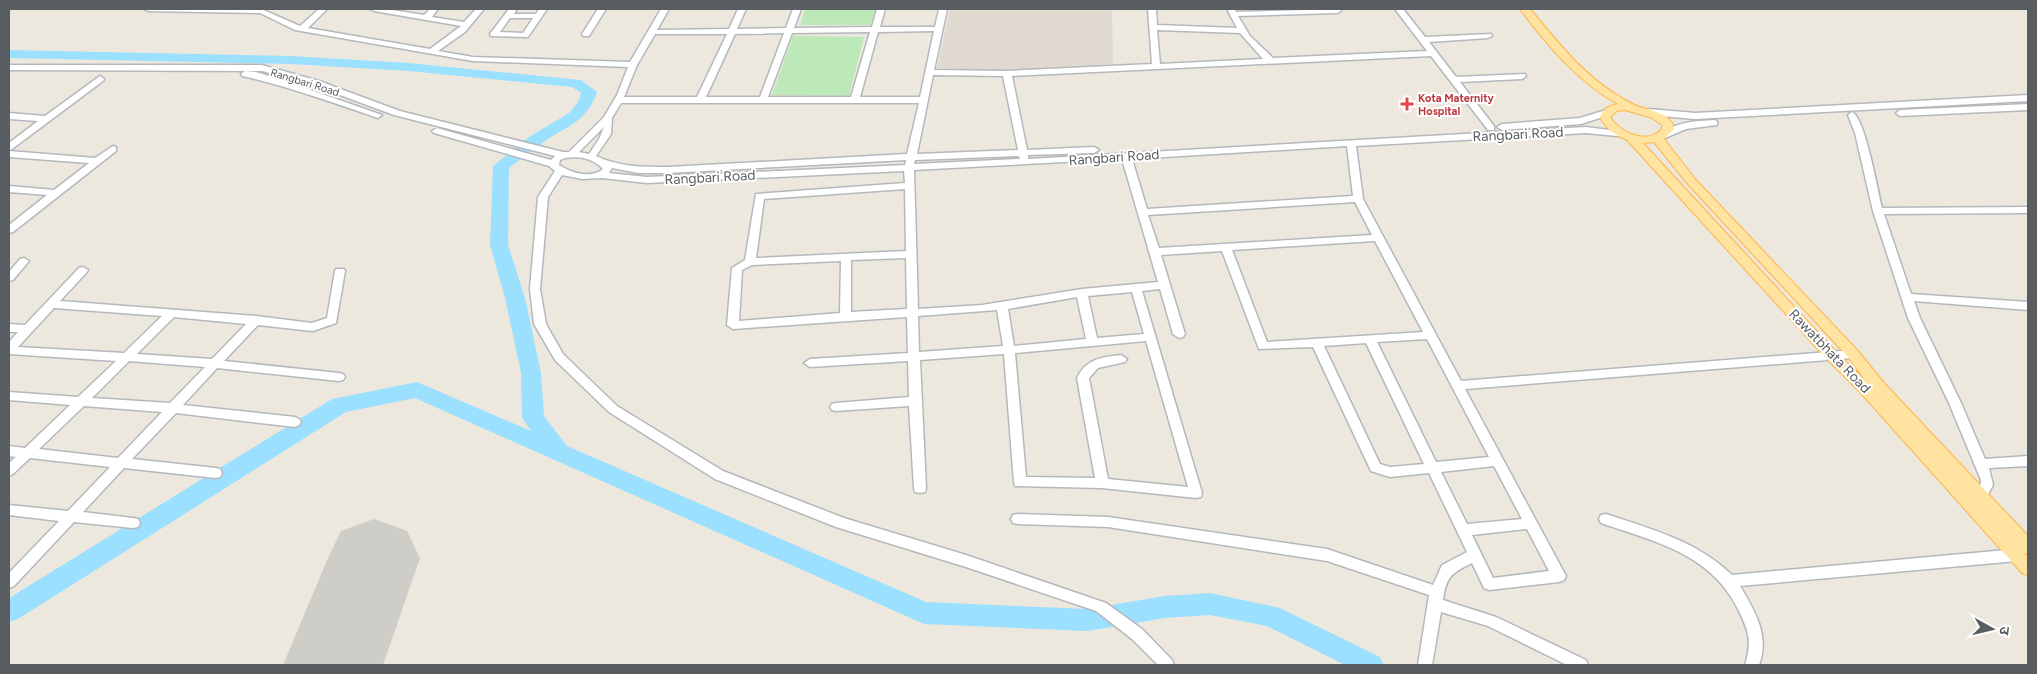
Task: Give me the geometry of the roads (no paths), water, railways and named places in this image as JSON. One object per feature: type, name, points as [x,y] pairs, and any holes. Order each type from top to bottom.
[{"type":"main road","points":[[1525,9],[1583,76],[1607,112],[1618,107],[1633,107]]},
{"type":"main road","points":[[1583,76],[1610,96],[1649,112]]},
{"type":"main road","name":"Rawatbhata Road","points":[[1607,112],[1606,122],[1617,131],[1628,136],[1832,356],[1864,387],[1967,500],[2023,551]]},
{"type":"main road","name":"Rawatbhata Road","points":[[1649,112],[1663,121],[1667,130],[1661,136],[1668,154],[1748,243],[1853,354],[1879,387],[1981,494],[2023,551],[2028,568]]},
{"type":"main road","points":[[1668,154],[1671,136],[1677,127]]},
{"type":"main road","points":[[1628,136],[1642,139],[1661,136]]},
{"type":"street","points":[[148,9],[262,10],[302,29],[431,52],[507,62],[633,65]]},
{"type":"street","points":[[302,29],[323,9]]},
{"type":"street","points":[[374,9],[467,25]]},
{"type":"street","points":[[426,18],[434,9]]},
{"type":"street","points":[[431,52],[446,43],[467,25],[480,9]]},
{"type":"street","points":[[513,9],[494,34],[526,34],[543,9]]},
{"type":"street","points":[[586,34],[602,9]]},
{"type":"street","points":[[665,9],[633,65],[608,118],[567,155],[556,159],[557,168],[542,197],[535,289],[540,324],[559,357],[613,409],[719,475],[841,523],[966,561],[1101,607],[1137,634],[1167,665]]},
{"type":"street","points":[[701,100],[742,9]]},
{"type":"street","points":[[763,100],[797,9]]},
{"type":"street","points":[[855,100],[880,9]]},
{"type":"street","points":[[920,488],[915,401],[909,186],[910,162],[943,9]]},
{"type":"street","points":[[1152,9],[1156,67]]},
{"type":"street","points":[[1399,9],[1491,128]]},
{"type":"street","points":[[1271,61],[1252,45],[1241,31],[1232,12],[1337,11]]},
{"type":"street","points":[[507,16],[538,16]]},
{"type":"street","points":[[1153,28],[1241,31]]},
{"type":"street","points":[[652,32],[940,29]]},
{"type":"street","points":[[1423,40],[1488,36]]},
{"type":"street","points":[[930,72],[1007,74],[1432,52]]},
{"type":"street","name":"Rangbari Road","points":[[9,68],[262,68],[283,73],[397,113],[545,150],[567,155],[590,157],[604,164],[638,170],[1126,156],[1586,130],[1628,136]]},
{"type":"street","name":"Rangbari Road","points":[[9,73],[113,75],[206,73],[256,75],[388,118],[539,160],[557,168],[587,176],[603,175],[647,180],[827,170],[910,162]]},
{"type":"street","points":[[1007,74],[1024,158]]},
{"type":"street","points":[[1453,80],[1522,76]]},
{"type":"street","points":[[9,147],[100,79]]},
{"type":"street","points":[[1649,112],[1695,116],[2028,98]]},
{"type":"street","points":[[618,100],[923,100]]},
{"type":"street","points":[[1892,106],[1901,113]]},
{"type":"street","points":[[1661,136],[1677,127],[1704,124],[2028,107]]},
{"type":"street","points":[[1822,110],[1830,116]]},
{"type":"street","name":"Rangbari Road","points":[[1024,158],[1581,121],[1607,112]]},
{"type":"street","points":[[1852,115],[1860,133],[1878,211],[1914,318],[1982,464],[1987,485],[1981,494],[1967,500]]},
{"type":"street","points":[[9,116],[46,119]]},
{"type":"street","points":[[1695,116],[1704,124]]},
{"type":"street","points":[[590,157],[606,134],[610,125],[608,118]]},
{"type":"street","points":[[1351,143],[1358,199],[1559,576],[1489,584],[1369,338]]},
{"type":"street","points":[[9,230],[113,149]]},
{"type":"street","points":[[9,154],[97,162]]},
{"type":"street","points":[[1126,156],[1180,334]]},
{"type":"street","points":[[603,175],[608,169],[604,164]]},
{"type":"street","points":[[750,262],[758,196],[909,186]]},
{"type":"street","points":[[9,189],[56,193]]},
{"type":"street","points":[[1143,212],[1358,199]]},
{"type":"street","points":[[1878,211],[2028,210]]},
{"type":"street","points":[[9,220],[20,221]]},
{"type":"street","points":[[1155,252],[1378,238]]},
{"type":"street","points":[[1226,247],[1264,346],[1431,335]]},
{"type":"street","points":[[911,254],[750,262],[736,268],[733,325],[1002,306],[1082,293],[1165,285]]},
{"type":"street","points":[[845,316],[846,258]]},
{"type":"street","points":[[9,261],[24,261],[9,278]]},
{"type":"street","points":[[9,350],[83,270]]},
{"type":"street","points":[[52,304],[256,320],[314,327],[332,320],[340,271]]},
{"type":"street","points":[[1002,306],[1009,350],[1020,482],[1102,483],[1196,492],[1136,288]]},
{"type":"street","points":[[1082,293],[1092,341]]},
{"type":"street","points":[[1907,297],[2028,306]]},
{"type":"street","points":[[9,471],[172,313]]},
{"type":"street","points":[[9,582],[256,320]]},
{"type":"street","points":[[9,328],[29,329]]},
{"type":"street","points":[[810,363],[1009,350],[1149,337]]},
{"type":"street","points":[[1317,342],[1375,468],[1390,472],[1498,461]]},
{"type":"street","points":[[9,350],[127,356],[339,377]]},
{"type":"street","points":[[1458,385],[1853,354]]},
{"type":"street","points":[[1102,483],[1083,378],[1086,370],[1091,365],[1098,362],[1121,359]]},
{"type":"street","points":[[9,396],[173,408],[295,422]]},
{"type":"street","points":[[836,407],[915,401]]},
{"type":"street","points":[[9,451],[216,473]]},
{"type":"street","points":[[1982,464],[2028,461]]},
{"type":"street","points":[[9,510],[133,523]]},
{"type":"street","points":[[1018,519],[1108,522],[1327,555],[1491,621],[1580,665]]},
{"type":"street","points":[[1606,519],[1684,548],[1708,562],[1729,581],[1754,624],[1758,641],[1757,654],[1752,665]]},
{"type":"street","points":[[1464,530],[1532,523]]},
{"type":"street","points":[[1729,581],[2023,551]]},
{"type":"street","points":[[1424,665],[1436,598],[1448,569],[1474,554]]},
{"type":"waterway","points":[[9,54],[291,60],[409,67],[576,83],[589,92],[581,110],[568,122],[535,140],[501,166],[499,245],[515,298],[531,373],[533,418],[557,449]]},
{"type":"waterway","points":[[9,611],[340,405],[417,390],[924,613],[1087,620],[1165,607],[1210,604],[1271,616],[1371,665]]},
{"type":"place","name":"Kota Maternity Hospital","points":[[1407,104]]}]
